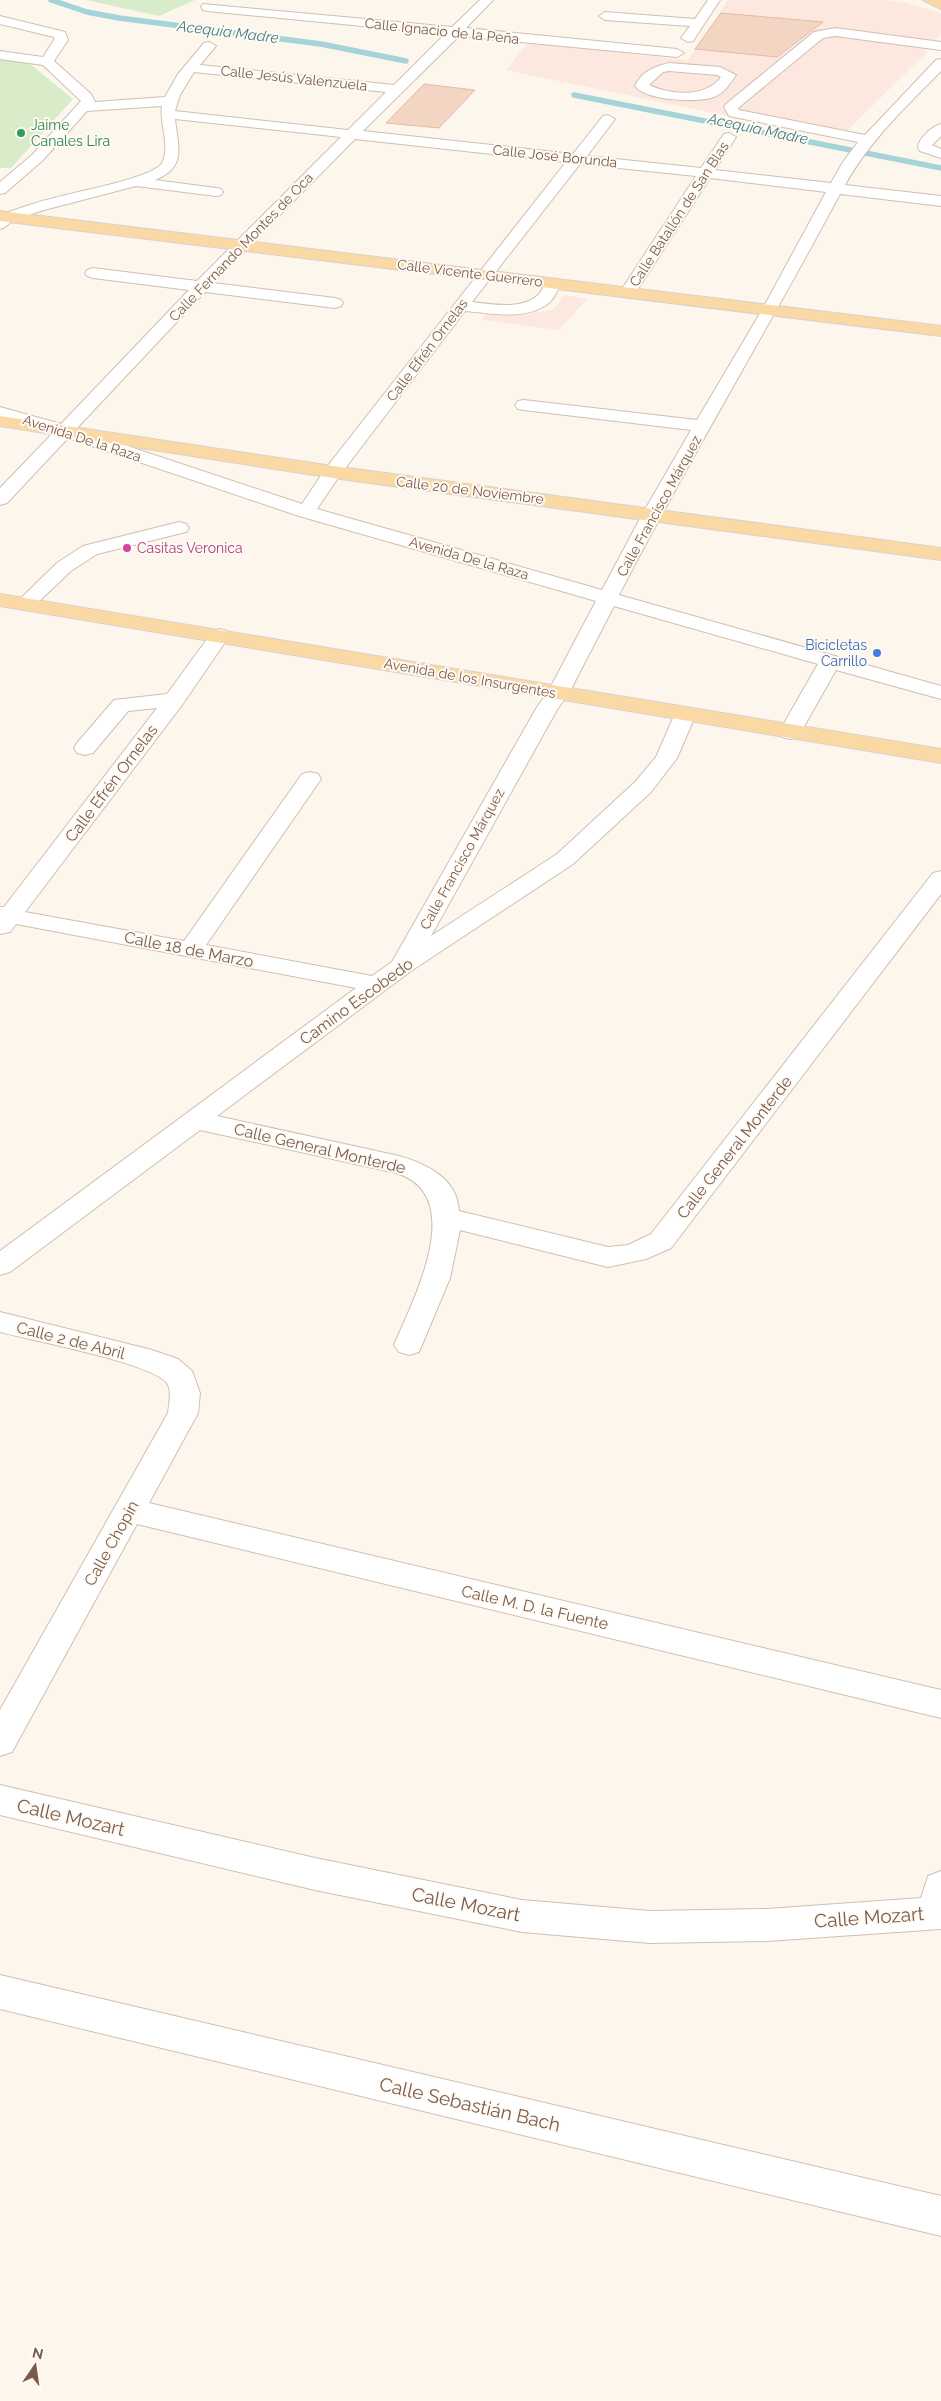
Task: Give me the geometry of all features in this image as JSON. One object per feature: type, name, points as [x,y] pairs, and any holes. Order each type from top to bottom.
[{"type":"main road","points":[[929,0],[941,5]]},
{"type":"main road","name":"Calle Vicente Guerrero","points":[[3,219],[553,283],[941,331]]},
{"type":"main road","name":"Calle 20 de Noviembre","points":[[0,421],[334,472],[652,513],[941,554]]},
{"type":"main road","name":"Avenida de los Insurgentes","points":[[0,600],[941,756]]},
{"type":"street","name":"Calle Fernando Montes de Oca","points":[[0,499],[63,430],[239,246],[487,0]]},
{"type":"street","points":[[683,67],[677,53],[714,0]]},
{"type":"street","name":"Calle Ignacio de la Peña","points":[[207,7],[677,53]]},
{"type":"street","points":[[605,16],[699,23]]},
{"type":"street","points":[[0,20],[60,36],[61,40],[47,62]]},
{"type":"street","points":[[356,35],[375,32],[387,25]]},
{"type":"street","points":[[866,142],[734,113],[731,107],[819,35],[825,33],[941,46]]},
{"type":"street","points":[[3,219],[72,197],[132,182],[165,170],[169,165],[171,154],[169,107],[191,68],[209,46]]},
{"type":"street","points":[[0,55],[47,62],[86,97],[88,102],[37,158],[0,190]]},
{"type":"street","name":"Calle Francisco Márquez","points":[[402,966],[548,707],[558,693],[652,513],[770,310],[850,162],[866,142],[941,64]]},
{"type":"street","points":[[683,67],[720,71],[729,75],[711,92],[702,97],[653,91],[642,86],[659,69],[683,67]]},
{"type":"street","name":"Calle Jesús Valenzuela","points":[[191,68],[397,89]]},
{"type":"street","points":[[923,82],[941,84]]},
{"type":"street","name":"Calle José Borunda","points":[[85,107],[169,107],[352,134],[941,201]]},
{"type":"street","name":"Calle Efrén Ornelas","points":[[306,512],[334,472],[484,275],[608,119]]},
{"type":"street","points":[[941,128],[926,144],[925,148],[941,154]]},
{"type":"street","name":"Calle Batallón de San Blas","points":[[628,292],[729,136]]},
{"type":"street","points":[[132,182],[216,192]]},
{"type":"street","points":[[93,273],[335,303]]},
{"type":"street","points":[[461,306],[530,307],[544,299],[553,283]]},
{"type":"street","points":[[524,405],[703,426]]},
{"type":"street","name":"Avenida De la Raza","points":[[0,412],[63,430],[306,512],[941,694]]},
{"type":"street","points":[[25,604],[64,567],[90,550],[179,528]]},
{"type":"street","name":"Calle Efrén Ornelas","points":[[3,919],[174,700],[220,635]]},
{"type":"street","points":[[790,732],[830,661]]},
{"type":"street","points":[[85,748],[122,705],[174,700]]},
{"type":"street","name":"Camino Escobedo","points":[[0,1265],[402,966],[565,859],[643,787],[666,758],[685,714]]},
{"type":"street","points":[[191,949],[310,779]]},
{"type":"street","name":"Calle General Monterde","points":[[449,1218],[608,1257],[628,1256],[645,1250],[661,1241],[941,878]]},
{"type":"street","name":"Calle 18 de Marzo","points":[[3,919],[191,949],[378,984]]},
{"type":"street","name":"Calle General Monterde","points":[[195,1120],[418,1171],[429,1179],[440,1192],[449,1218],[442,1258],[409,1345]]},
{"type":"street","name":"Calle 2 de Abril","points":[[0,1322],[142,1358]]},
{"type":"street","name":"Calle Chopin","points":[[0,1742],[183,1413],[185,1393],[181,1379],[168,1367],[142,1358]]},
{"type":"street","name":"Calle M. D. la Fuente","points":[[130,1510],[941,1704]]},
{"type":"street","name":"Calle Mozart","points":[[0,1800],[315,1874],[522,1916],[650,1927],[767,1925],[939,1904]]},
{"type":"street","name":"Calle Sebastián Bach","points":[[0,1992],[941,2216]]},
{"type":"shaded area","points":[[728,0],[881,0],[907,3],[941,13],[941,34],[925,50],[927,52],[839,139],[506,70],[528,43],[688,60]]},
{"type":"shaded area","points":[[565,295],[587,299],[559,330],[482,320],[488,310],[525,315],[554,309]]},
{"type":"green space","points":[[86,0],[195,0],[159,16]]},
{"type":"green space","name":"Jaime Canales Lira","points":[[0,59],[30,64],[73,99],[11,168],[0,168]]},
{"type":"building","points":[[721,13],[823,22],[777,57],[695,49]]},
{"type":"building","points":[[424,84],[475,90],[439,128],[386,123]]},
{"type":"waterway","name":"Acequia Madre","points":[[51,0],[87,12],[119,18],[321,44],[406,61]]},
{"type":"waterway","name":"Acequia Madre","points":[[574,95],[941,168]]},
{"type":"place","name":"Jaime Canales Lira","points":[[21,133]]},
{"type":"place","name":"Casitas Veronica","points":[[127,548]]},
{"type":"place","name":"Bicicletas Carrillo","points":[[877,653]]}]
